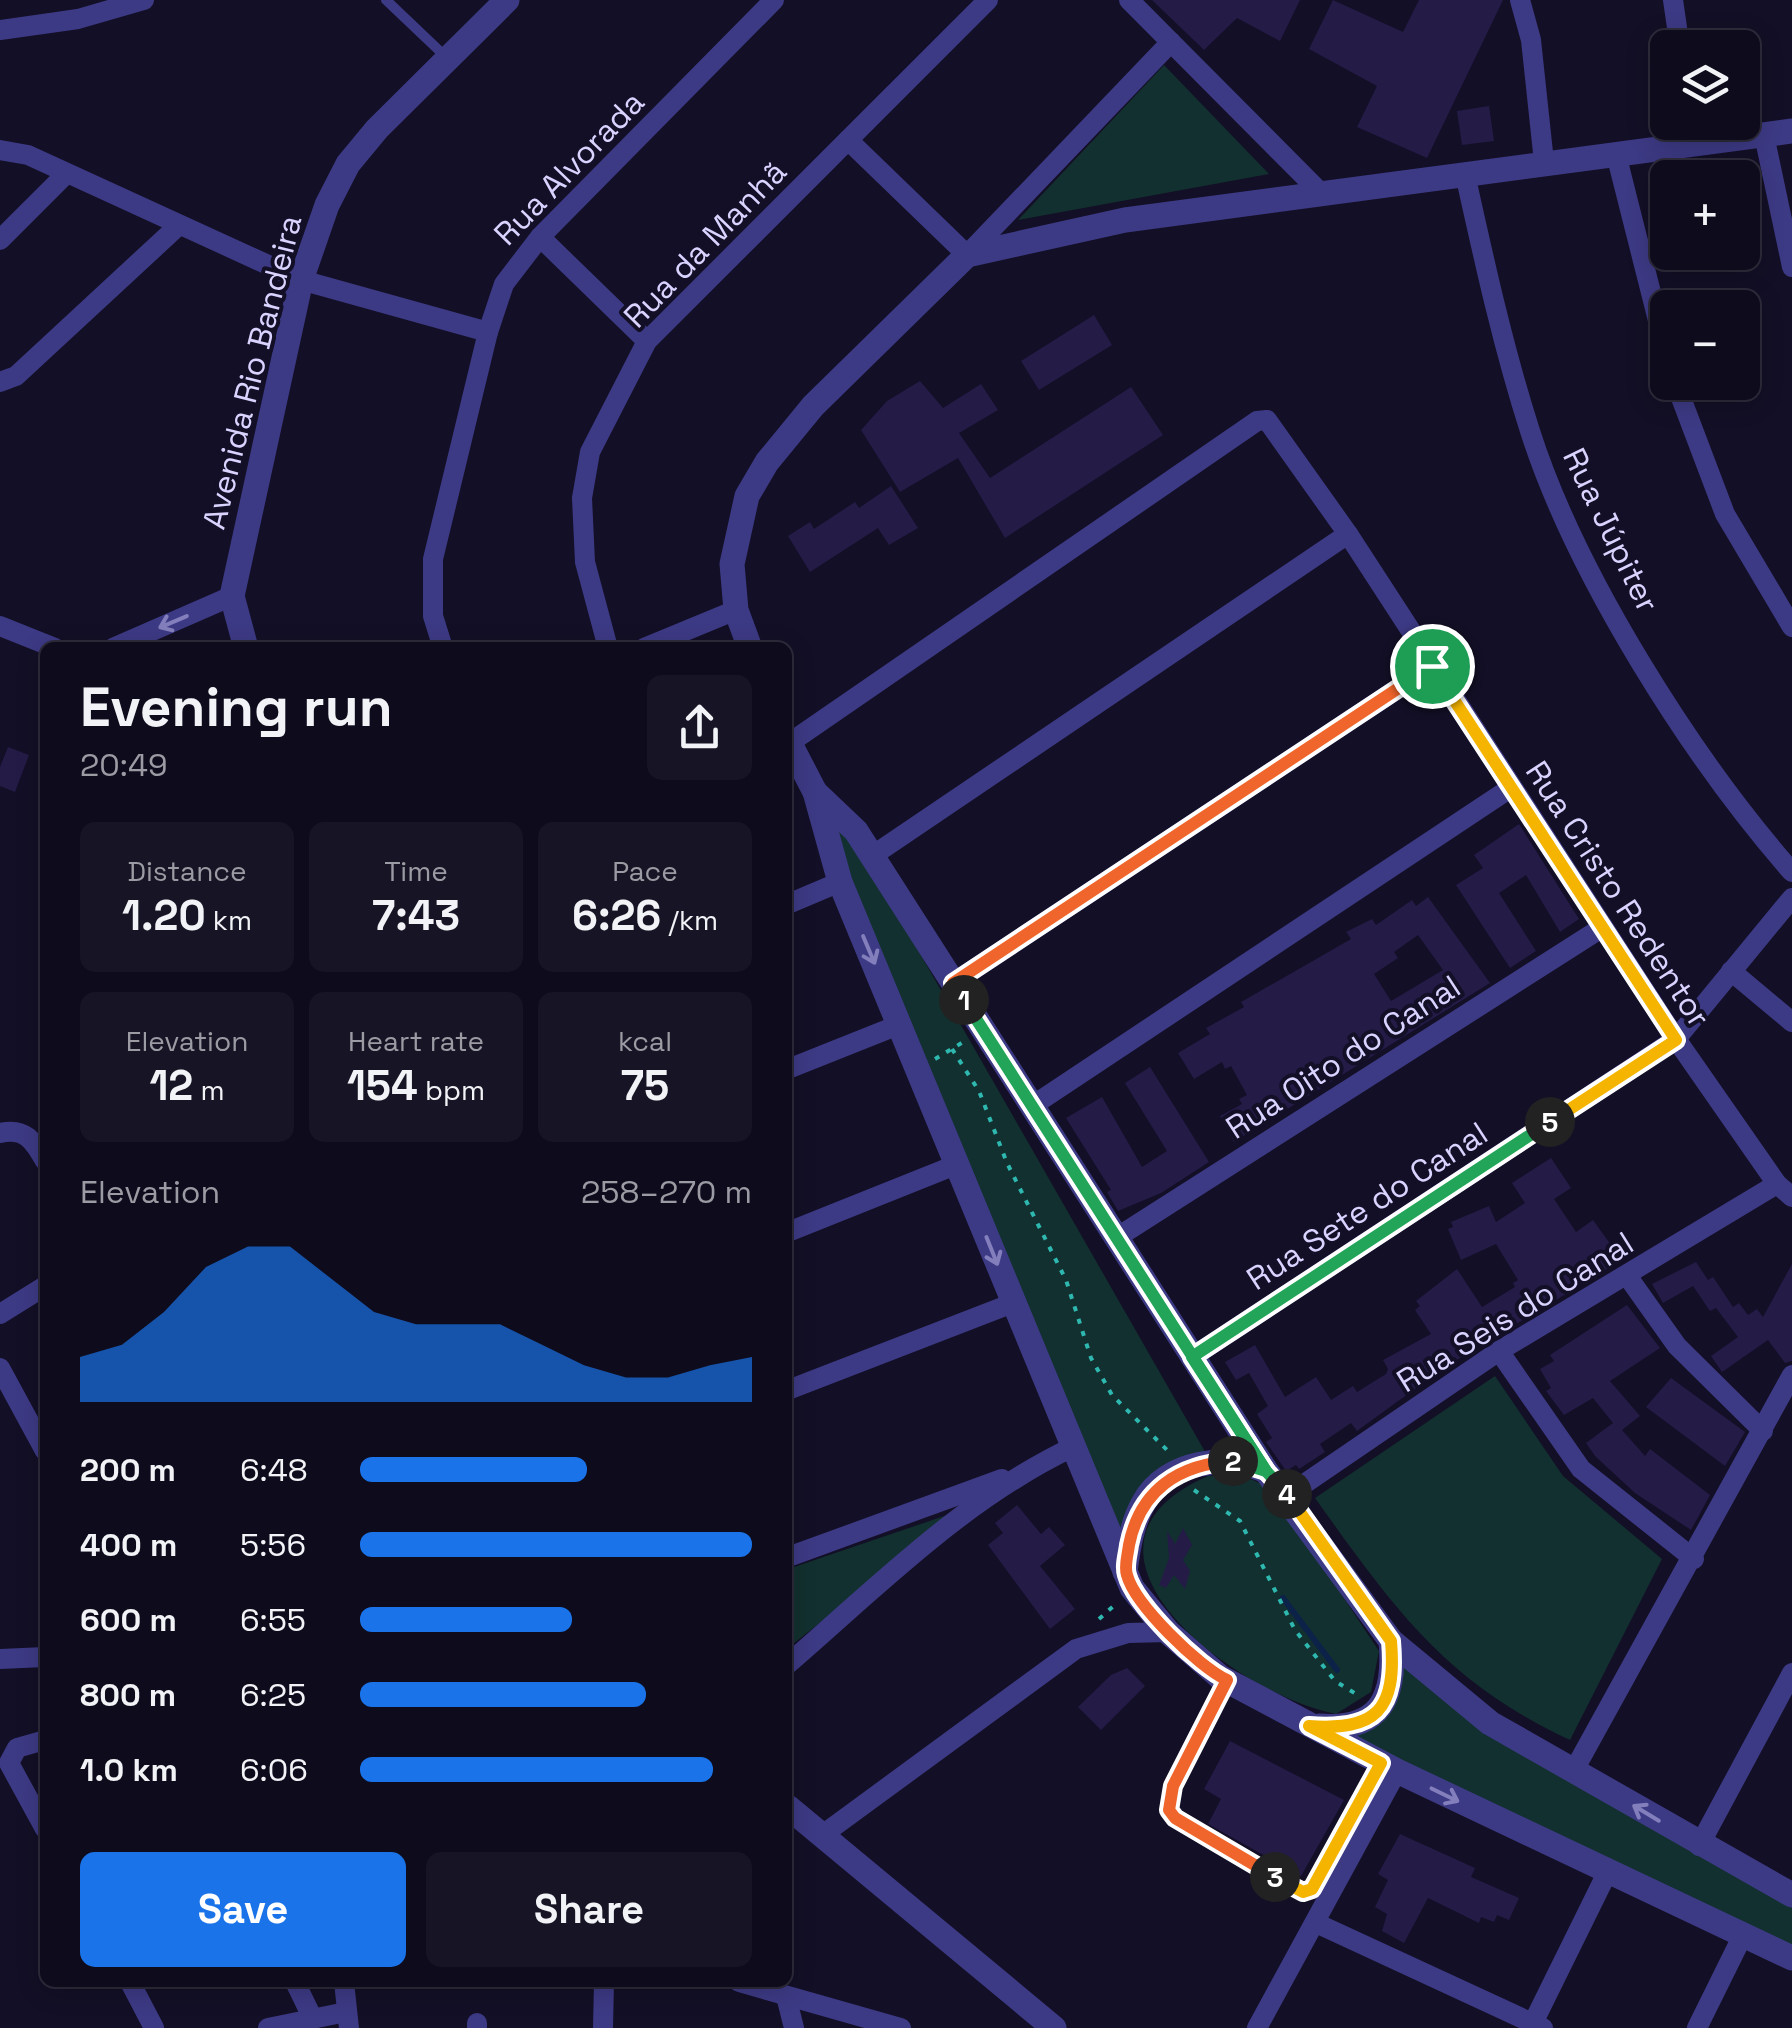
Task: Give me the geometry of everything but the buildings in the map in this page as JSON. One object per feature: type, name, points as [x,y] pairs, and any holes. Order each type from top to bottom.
[{"type":"street","name":"Avenida Rio Bandeira","points":[[244,642],[232,596],[301,280],[326,206],[348,164],[376,129],[508,0]]},
{"type":"street","name":"Rua Alvorada","points":[[441,642],[433,616],[433,559],[488,332],[504,284],[540,236],[774,0]]},
{"type":"street","name":"Rua da Manhã","points":[[606,642],[586,562],[582,498],[590,452],[646,342],[988,0]]},
{"type":"street","points":[[1130,0],[1321,194]]},
{"type":"street","points":[[1520,0],[1531,40],[1544,162]]},
{"type":"street","points":[[1673,0],[1677,30]]},
{"type":"street","points":[[0,30],[134,4]]},
{"type":"street","points":[[748,642],[736,610],[732,564],[747,496],[767,462],[813,406],[1171,42]]},
{"type":"street","points":[[1760,135],[1792,130]]},
{"type":"street","points":[[1764,135],[1792,268]]},
{"type":"street","points":[[848,140],[966,254]]},
{"type":"street","points":[[966,254],[1125,220],[1616,154],[1668,140]]},
{"type":"street","points":[[0,150],[28,155],[301,280],[488,332]]},
{"type":"street","points":[[1616,154],[1650,290]]},
{"type":"street","points":[[0,240],[66,174]]},
{"type":"street","name":"Rua Júpiter","points":[[1465,174],[1530,431],[1556,498],[1670,708],[1760,835],[1792,872]]},
{"type":"street","points":[[0,382],[16,376],[178,226]]},
{"type":"street","points":[[540,236],[646,342]]},
{"type":"street","points":[[1682,400],[1725,514],[1792,627]]},
{"type":"street","name":"Rua Cristo Redentor","points":[[792,740],[1258,421],[1267,420],[1348,534],[1676,1040],[1784,1190]]},
{"type":"street","points":[[872,856],[1348,534]]},
{"type":"street","points":[[127,642],[232,596]]},
{"type":"street","points":[[659,642],[736,610]]},
{"type":"street","points":[[0,626],[40,642]]},
{"type":"street","points":[[953,983],[1432,666]]},
{"type":"street","points":[[792,750],[815,792],[840,882],[1132,1588],[1168,1632],[1227,1680],[1309,1726],[1606,1874],[1792,1958]]},
{"type":"street","points":[[1032,1106],[1512,787]]},
{"type":"street","points":[[815,792],[856,831],[1266,1471],[1391,1641],[1490,1722],[1700,1846],[1792,1894]]},
{"type":"street","points":[[792,902],[840,882]]},
{"type":"street","points":[[854,914],[859,900],[868,893],[895,892]]},
{"type":"street","name":"Rua Sete do Canal","points":[[1192,1357],[1676,1040],[1792,898]]},
{"type":"street","name":"Rua Oito do Canal","points":[[1116,1238],[1603,927]]},
{"type":"street","points":[[1730,971],[1792,1022]]},
{"type":"street","points":[[792,1067],[901,1024]]},
{"type":"street","points":[[0,1132],[13,1130],[30,1136],[40,1153]]},
{"type":"street","points":[[792,1230],[958,1164]]},
{"type":"street","name":"Rua Seis do Canal","points":[[1288,1496],[1499,1352],[1784,1190]]},
{"type":"street","points":[[1628,1277],[1677,1346],[1763,1431]]},
{"type":"street","points":[[0,1314],[40,1289]]},
{"type":"street","points":[[792,1388],[1013,1303]]},
{"type":"street","points":[[1499,1352],[1581,1469],[1694,1559]]},
{"type":"street","points":[[0,1368],[40,1442]]},
{"type":"street","points":[[1573,1772],[1694,1559],[1792,1375]]},
{"type":"street","points":[[792,1556],[1022,1471],[1073,1447]]},
{"type":"street","points":[[1126,1572],[1132,1533],[1146,1498],[1182,1470],[1233,1460],[1266,1471]]},
{"type":"street","points":[[792,1661],[934,1538],[1022,1471]]},
{"type":"street","points":[[825,1834],[1076,1649],[1128,1634],[1168,1632]]},
{"type":"street","points":[[1309,1726],[1348,1728],[1374,1714],[1393,1680],[1391,1641]]},
{"type":"street","points":[[0,1658],[40,1658]]},
{"type":"street","points":[[1700,1846],[1792,1673]]},
{"type":"street","points":[[40,1741],[24,1745],[10,1756],[12,1773],[40,1820]]},
{"type":"street","points":[[1257,2028],[1316,1922],[1389,1767]]},
{"type":"street","points":[[792,1810],[1054,2028]]},
{"type":"street","points":[[1316,1922],[1538,2026],[1606,1874]]},
{"type":"street","points":[[1697,2028],[1744,1935]]},
{"type":"street","points":[[133,1987],[154,2028]]},
{"type":"street","points":[[297,1987],[312,2017]]},
{"type":"street","points":[[268,2028],[312,2017],[348,2020],[345,1987]]},
{"type":"street","points":[[604,1987],[604,2028]]},
{"type":"street","points":[[755,1987],[901,2028]]},
{"type":"street","points":[[786,1996],[794,2028]]},
{"type":"lane","points":[[386,0],[449,60]]},
{"type":"lane","points":[[1227,1680],[1173,1786],[1169,1810],[1175,1818],[1303,1892],[1312,1889],[1389,1767]]},
{"type":"path","points":[[926,1064],[974,1036]]},
{"type":"path","points":[[952,1049],[978,1091],[1007,1163],[1066,1280],[1090,1358],[1112,1395],[1177,1460]]},
{"type":"path","points":[[1192,1486],[1207,1503],[1220,1504],[1240,1521],[1295,1630],[1335,1680],[1354,1696],[1369,1698]]},
{"type":"green space","points":[[1164,65],[1269,174],[1018,220]]},
{"type":"green space","points":[[813,777],[867,861],[1211,1462],[1146,1498],[1128,1552],[1013,1303]]},
{"type":"green space","points":[[1495,1376],[1563,1476],[1662,1559],[1570,1740],[1488,1693],[1455,1667],[1397,1607],[1315,1498]]},
{"type":"green space","points":[[1208,1476],[1243,1477],[1274,1493],[1379,1651],[1371,1692],[1336,1714],[1296,1702],[1251,1679],[1208,1650],[1173,1616],[1149,1579],[1144,1541],[1162,1506]]},
{"type":"green space","points":[[962,1510],[792,1645],[792,1568]]},
{"type":"green space","points":[[1391,1641],[1490,1723],[1792,1900],[1792,1958],[1309,1726],[1378,1713]]},
{"type":"waterway","points":[[1283,1598],[1337,1670]]},
{"type":"route","points":[[1432,666],[953,983],[1192,1357],[1266,1471],[1233,1460],[1182,1470],[1146,1498],[1132,1533],[1126,1572],[1132,1588],[1168,1632],[1227,1680],[1173,1786],[1169,1810],[1175,1818],[1303,1892],[1312,1889],[1381,1763],[1309,1726],[1348,1728],[1374,1714],[1393,1680],[1391,1641],[1266,1471],[1192,1357],[1676,1040],[1432,666]]}]
